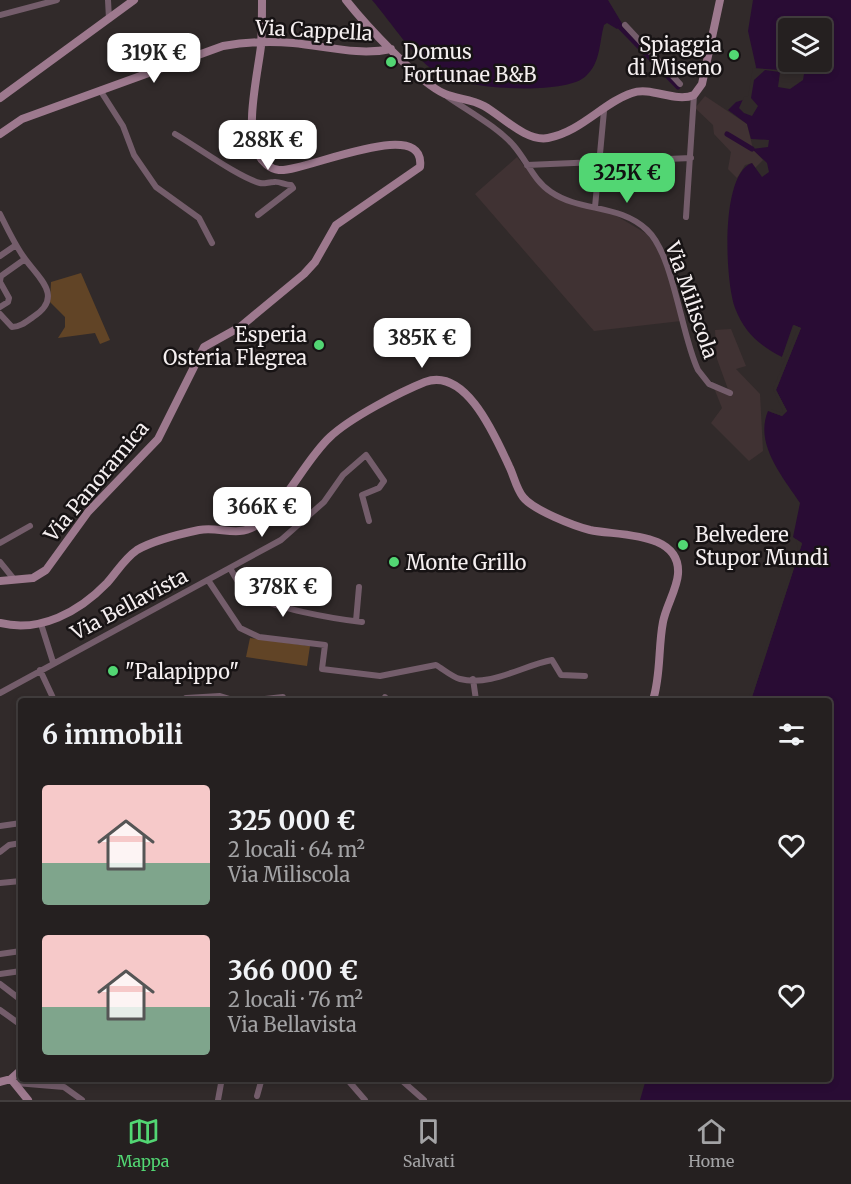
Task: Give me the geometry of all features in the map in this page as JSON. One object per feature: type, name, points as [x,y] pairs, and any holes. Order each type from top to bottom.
[{"type":"street","points":[[0,15],[57,0]]},
{"type":"street","points":[[108,0],[110,18]]},
{"type":"street","points":[[0,98],[134,0]]},
{"type":"street","points":[[262,0],[261,42],[252,132],[254,143],[265,163],[278,170],[276,181]]},
{"type":"street","name":"Via Miliscola","points":[[346,0],[364,23],[391,49],[444,93],[514,145],[544,188],[553,194],[613,210],[648,230],[664,258],[698,370],[710,384],[730,393]]},
{"type":"street","points":[[686,217],[694,95],[702,84],[720,0]]},
{"type":"street","points":[[625,25],[680,84]]},
{"type":"street","name":"Via Cappella","points":[[0,134],[22,119],[223,46],[261,42],[294,43],[350,51],[377,52],[391,49]]},
{"type":"street","points":[[100,90],[123,126],[134,155],[156,188],[199,218],[212,243]]},
{"type":"street","points":[[444,93],[483,105],[528,134],[539,138],[548,138],[580,125],[634,92],[682,97],[694,95]]},
{"type":"street","points":[[595,207],[604,111]]},
{"type":"street","points":[[175,134],[191,143],[196,149],[212,155],[260,183],[276,181],[292,188],[258,215]]},
{"type":"street","name":"Via Panoramica","points":[[0,581],[13,578],[33,578],[46,570],[88,512],[158,439],[204,347],[245,324],[304,274],[315,262],[336,225],[416,173],[421,162],[414,149],[383,143],[302,168],[278,170]]},
{"type":"street","points":[[527,165],[691,158]]},
{"type":"street","points":[[0,214],[16,245],[25,259],[38,272],[46,286],[47,303],[42,312],[18,327],[12,327],[0,314]]},
{"type":"street","points":[[0,256],[16,245]]},
{"type":"street","points":[[0,307],[8,302],[9,298],[0,282],[1,276],[25,259]]},
{"type":"street","points":[[0,622],[26,626],[61,617],[107,583],[126,559],[146,546],[200,530],[234,533],[255,526],[330,436],[412,388],[433,380],[442,380],[456,384],[471,399],[501,450],[517,487],[529,503],[590,530],[654,540],[665,546],[676,557],[678,575],[663,625],[657,686],[654,698]]},
{"type":"street","name":"Via Bellavista","points":[[0,693],[281,540],[324,502],[343,475],[366,455],[384,481],[379,488],[362,495],[369,521]]},
{"type":"street","points":[[0,543],[30,526]]},
{"type":"street","points":[[0,562],[13,578]]},
{"type":"street","points":[[230,568],[244,590],[259,598],[329,619],[359,621],[359,587]]},
{"type":"street","points":[[208,580],[240,628],[259,637],[325,645],[322,669],[380,676],[436,665],[460,679],[473,679],[505,676],[552,660],[561,675],[585,676]]},
{"type":"street","points":[[41,624],[53,663]]},
{"type":"street","points":[[40,670],[53,698]]},
{"type":"street","points":[[473,679],[476,698]]},
{"type":"street","points":[[186,698],[220,696],[226,698]]},
{"type":"street","points":[[0,826],[18,823]]},
{"type":"street","points":[[0,852],[9,844],[18,843]]},
{"type":"street","points":[[0,883],[18,881]]},
{"type":"street","points":[[0,954],[18,951]]},
{"type":"street","points":[[0,974],[18,971]]},
{"type":"street","points":[[0,984],[18,998]]},
{"type":"street","points":[[0,1010],[18,1023]]},
{"type":"street","points":[[14,1081],[18,1075]]},
{"type":"street","points":[[14,1081],[28,1100]]},
{"type":"street","points":[[0,1083],[18,1081]]},
{"type":"street","points":[[60,1082],[82,1100]]},
{"type":"street","points":[[218,1100],[221,1082]]},
{"type":"street","points":[[257,1096],[261,1082]]},
{"type":"street","points":[[349,1082],[365,1100]]},
{"type":"street","points":[[404,1082],[424,1100]]},
{"type":"shaded area","points":[[372,0],[608,0],[623,25],[617,29],[607,23],[604,25],[599,52],[591,71],[575,82],[537,88],[491,87],[452,80],[440,75],[422,60]]},
{"type":"shaded area","points":[[753,0],[851,0],[851,1100],[640,1100],[645,1082],[832,1082],[832,698],[752,698],[802,544],[793,537],[800,503],[772,460],[765,436],[768,411],[782,416],[787,411],[776,390],[801,328],[793,325],[782,357],[767,348],[748,331],[739,317],[729,276],[728,230],[734,186],[742,171],[752,163],[762,177],[769,172],[767,163],[752,149],[768,147],[769,140],[751,139],[747,124],[728,110],[736,102],[750,98],[756,67],[748,31]]},
{"type":"shaded area","points":[[705,96],[747,124],[753,149],[763,160],[755,168],[752,163],[745,165],[737,178],[728,169],[731,152],[714,134],[713,125],[695,108]]},
{"type":"shaded area","points":[[517,157],[540,186],[550,194],[610,212],[647,234],[662,255],[681,321],[594,331],[475,194]]},
{"type":"shaded area","points":[[81,273],[110,340],[100,344],[95,333],[58,338],[65,327],[65,317],[50,302],[51,282]]},
{"type":"shaded area","points":[[731,329],[746,366],[736,369],[760,394],[763,451],[749,461],[711,423],[722,408],[714,388],[729,392],[717,359],[715,330]]},
{"type":"shaded area","points":[[250,638],[310,646],[307,666],[246,657]]},
{"type":"pier","points":[[753,68],[778,70],[778,72],[765,70],[754,80],[751,98],[758,106],[752,116],[739,108],[744,97],[748,96]]},
{"type":"pier","points":[[780,72],[804,72],[803,80],[790,89],[778,87]]},
{"type":"pier","points":[[794,325],[801,328],[776,390],[787,411],[782,416],[771,412],[771,409],[782,413],[783,411],[773,389],[797,330],[785,358],[781,360]]},
{"type":"pier","points":[[796,539],[802,543],[752,698],[749,698],[798,550]]},
{"type":"waterway","points":[[620,27],[678,87]]},
{"type":"waterway","points":[[727,134],[752,149]]},
{"type":"place","name":"Spiaggia di Miseno","points":[[734,55]]},
{"type":"place","name":"Domus Fortunae B&B","points":[[391,62]]},
{"type":"place","name":"Esperia Osteria Flegrea","points":[[319,345]]},
{"type":"place","name":"Belvedere Stupor Mundi","points":[[683,545]]},
{"type":"place","name":"Monte Grillo","points":[[394,562]]},
{"type":"place","name":"\"Palapippo\"","points":[[113,671]]}]
